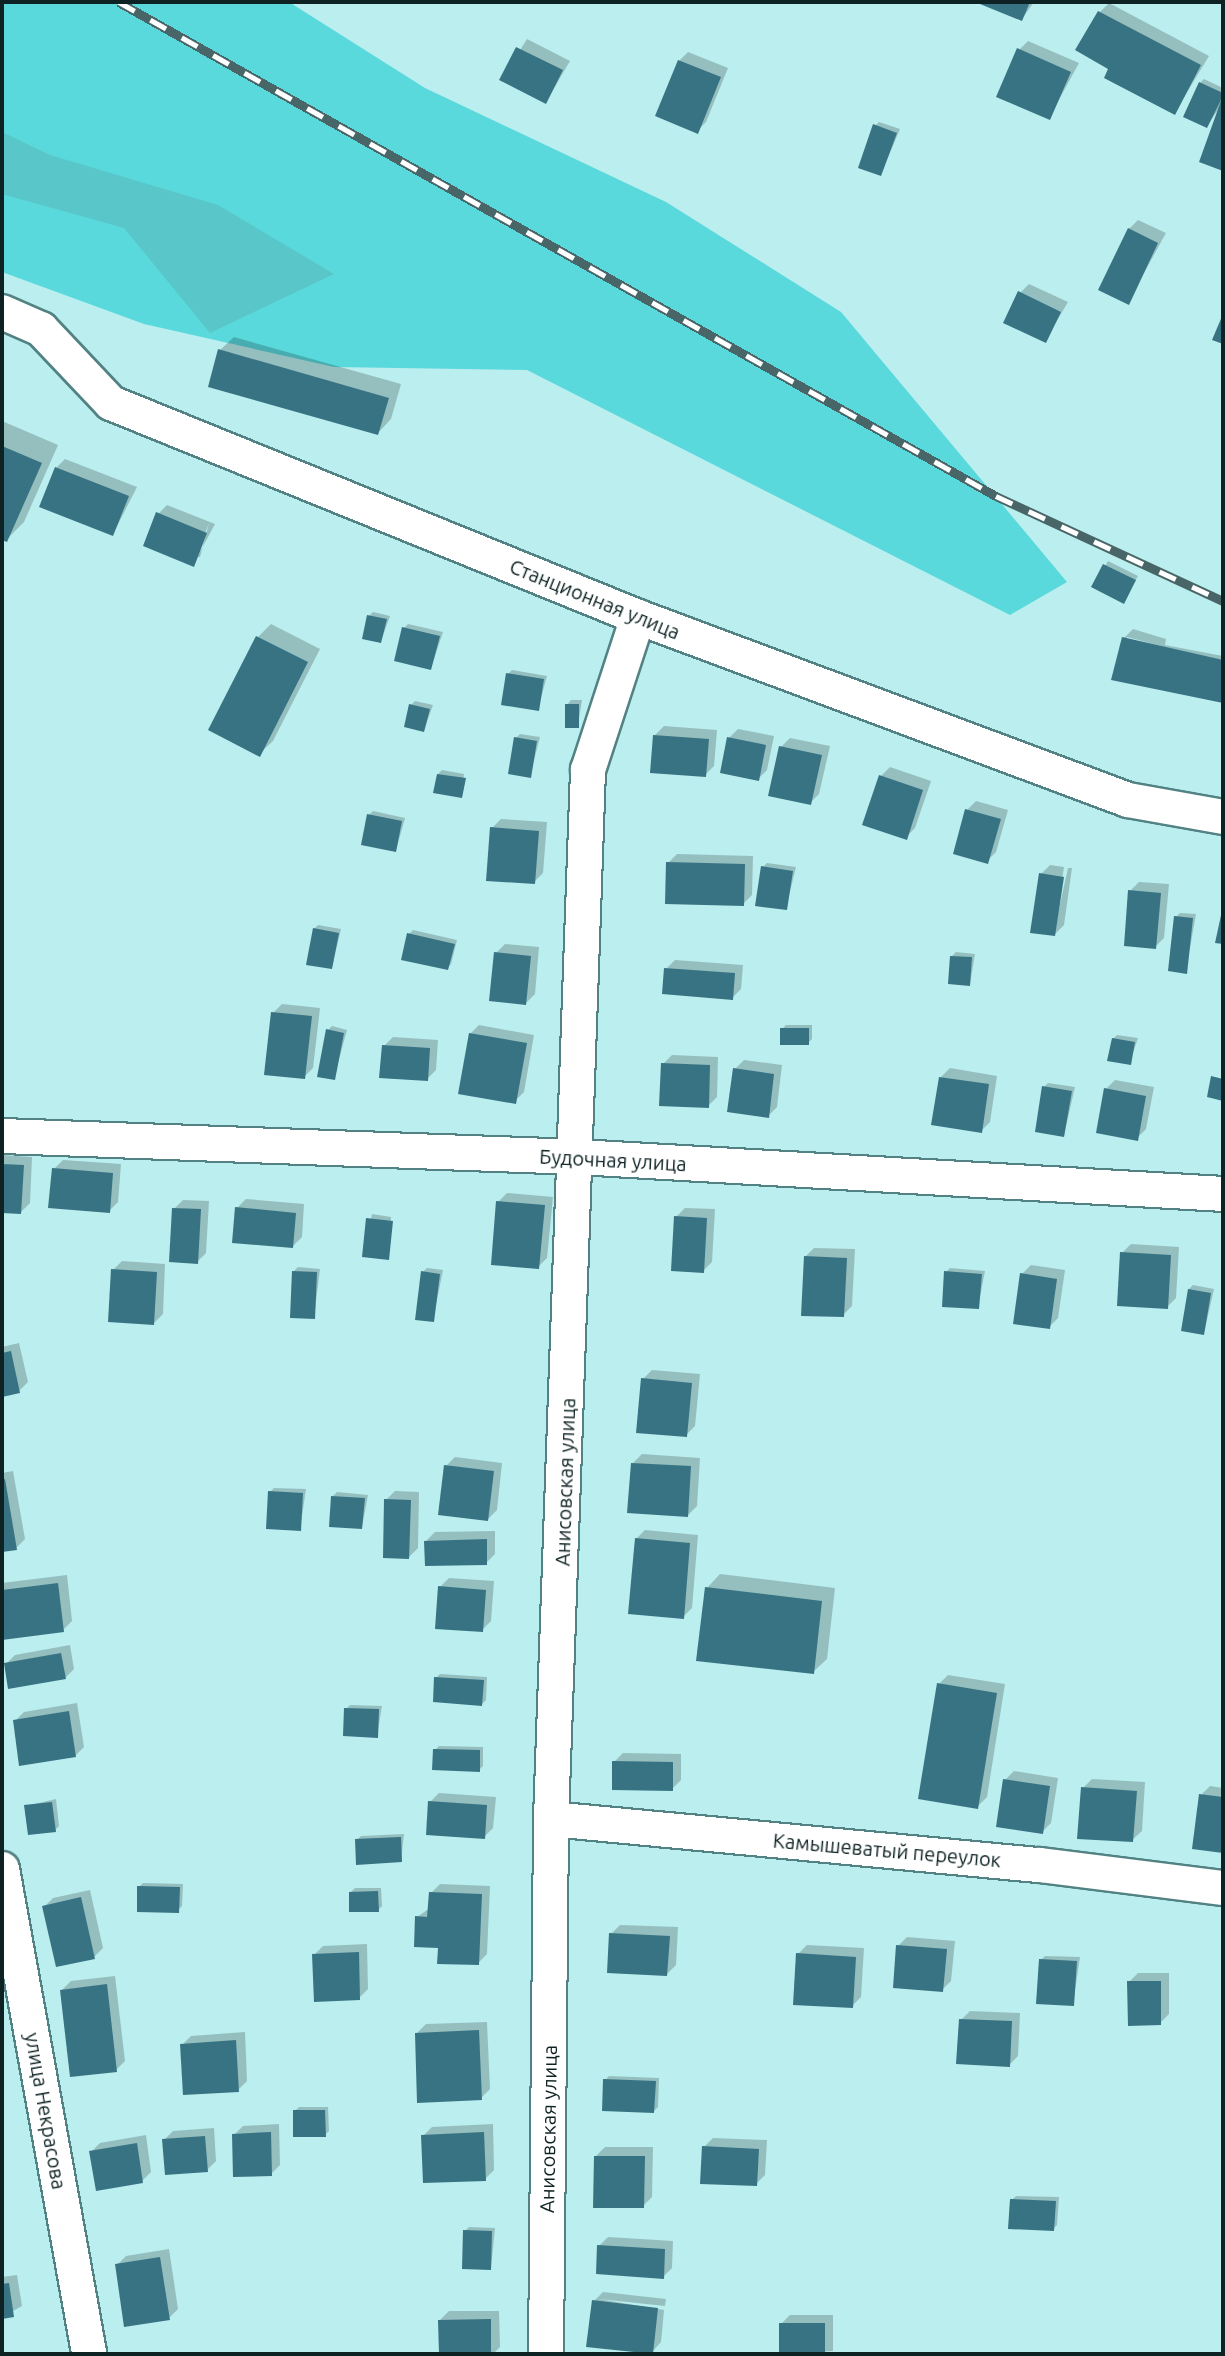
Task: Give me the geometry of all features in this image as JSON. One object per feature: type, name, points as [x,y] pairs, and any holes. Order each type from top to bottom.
[{"type":"street","name":"Станционная улица","points":[[2,312],[41,329],[111,403],[638,617],[1128,800],[1223,817]]},
{"type":"street","name":"Анисовская улица","points":[[546,2354],[551,1819],[578,1157],[588,770],[638,617]]},
{"type":"street","name":"Будочная улица","points":[[2,1136],[578,1157],[1223,1194]]},
{"type":"street","name":"Камышеватый переулок","points":[[551,1819],[1040,1865],[1223,1888]]},
{"type":"street","name":"улица Некрасова","points":[[2,1869],[89,2354]]},
{"type":"shaded area","points":[[2,2],[289,2],[425,88],[666,202],[841,312],[1067,582],[1010,615],[527,370],[334,367],[144,324],[2,272]]},
{"type":"shaded area","points":[[2,132],[50,155],[218,205],[334,274],[210,333],[124,228],[2,194]]},
{"type":"building","points":[[975,2],[1030,2],[1022,21]]},
{"type":"building","points":[[1098,11],[1201,65],[1175,115],[1104,78],[1108,69],[1075,50]]},
{"type":"building","points":[[516,47],[563,70],[546,104],[499,80]]},
{"type":"building","points":[[1017,48],[1071,72],[1050,120],[996,97]]},
{"type":"building","points":[[678,60],[721,77],[698,134],[655,116]]},
{"type":"building","points":[[1199,82],[1223,93],[1223,171],[1199,162],[1222,98],[1207,128],[1183,117]]},
{"type":"building","points":[[873,124],[897,133],[881,176],[858,168]]},
{"type":"building","points":[[1128,228],[1158,243],[1129,305],[1098,290]]},
{"type":"building","points":[[1018,291],[1061,312],[1046,343],[1003,323]]},
{"type":"building","points":[[1223,314],[1223,344],[1212,340]]},
{"type":"building","points":[[218,349],[389,398],[378,435],[208,387]]},
{"type":"building","points":[[2,446],[42,463],[7,542],[2,540]]},
{"type":"building","points":[[55,467],[129,496],[113,536],[39,507]]},
{"type":"building","points":[[156,512],[207,533],[194,567],[143,546]]},
{"type":"building","points":[[1103,564],[1136,580],[1124,604],[1091,587]]},
{"type":"building","points":[[367,615],[387,619],[381,643],[362,639]]},
{"type":"building","points":[[402,627],[440,636],[431,670],[394,661]]},
{"type":"building","points":[[256,636],[308,662],[260,757],[208,730]]},
{"type":"building","points":[[1122,637],[1223,660],[1223,703],[1111,680]]},
{"type":"building","points":[[506,673],[544,679],[539,711],[501,705]]},
{"type":"building","points":[[409,704],[430,709],[424,732],[404,727]]},
{"type":"building","points":[[565,704],[579,704],[579,728],[565,728]]},
{"type":"building","points":[[653,735],[709,739],[706,777],[650,773]]},
{"type":"building","points":[[514,737],[537,741],[531,778],[508,774]]},
{"type":"building","points":[[727,737],[766,745],[759,781],[720,773]]},
{"type":"building","points":[[779,746],[822,755],[811,805],[768,796]]},
{"type":"building","points":[[437,774],[466,778],[462,798],[433,793]]},
{"type":"building","points":[[879,775],[923,790],[907,840],[862,825]]},
{"type":"building","points":[[965,809],[1001,819],[988,864],[953,854]]},
{"type":"building","points":[[367,814],[402,821],[396,852],[361,845]]},
{"type":"building","points":[[490,827],[539,831],[535,884],[486,881]]},
{"type":"building","points":[[666,862],[745,864],[744,906],[665,904]]},
{"type":"building","points":[[761,866],[793,871],[787,910],[755,906]]},
{"type":"building","points":[[1039,873],[1064,877],[1055,936],[1030,933]]},
{"type":"building","points":[[1128,890],[1161,893],[1156,949],[1124,946]]},
{"type":"building","points":[[1223,906],[1223,944],[1215,943]]},
{"type":"building","points":[[1174,916],[1193,918],[1187,974],[1168,971]]},
{"type":"building","points":[[313,928],[339,933],[332,969],[306,965]]},
{"type":"building","points":[[407,933],[455,944],[448,970],[401,960]]},
{"type":"building","points":[[494,952],[531,956],[526,1005],[489,1001]]},
{"type":"building","points":[[950,956],[972,957],[970,986],[948,984]]},
{"type":"building","points":[[664,968],[735,973],[733,1000],[662,994]]},
{"type":"building","points":[[271,1012],[312,1016],[305,1079],[264,1075]]},
{"type":"building","points":[[780,1028],[809,1028],[809,1045],[780,1045]]},
{"type":"building","points":[[326,1029],[344,1033],[335,1080],[317,1077]]},
{"type":"building","points":[[469,1033],[527,1043],[516,1104],[458,1094]]},
{"type":"building","points":[[1112,1038],[1135,1042],[1131,1065],[1107,1061]]},
{"type":"building","points":[[382,1045],[430,1048],[428,1081],[379,1078]]},
{"type":"building","points":[[661,1063],[710,1065],[709,1108],[659,1106]]},
{"type":"building","points":[[733,1068],[774,1074],[769,1118],[727,1112]]},
{"type":"building","points":[[1211,1076],[1223,1079],[1223,1101],[1207,1097]]},
{"type":"building","points":[[939,1077],[989,1084],[982,1133],[931,1125]]},
{"type":"building","points":[[1042,1086],[1072,1091],[1064,1137],[1035,1132]]},
{"type":"building","points":[[1104,1088],[1146,1096],[1138,1141],[1096,1133]]},
{"type":"building","points":[[2,1164],[24,1165],[21,1214],[2,1213]]},
{"type":"building","points":[[52,1168],[113,1173],[110,1213],[48,1208]]},
{"type":"building","points":[[496,1201],[545,1205],[539,1269],[491,1265]]},
{"type":"building","points":[[235,1207],[296,1213],[293,1248],[232,1243]]},
{"type":"building","points":[[172,1208],[201,1209],[198,1264],[169,1262]]},
{"type":"building","points":[[674,1216],[707,1218],[704,1273],[671,1271]]},
{"type":"building","points":[[366,1218],[393,1221],[389,1260],[362,1257]]},
{"type":"building","points":[[1120,1252],[1171,1255],[1168,1309],[1117,1306]]},
{"type":"building","points":[[804,1256],[847,1258],[844,1317],[801,1316]]},
{"type":"building","points":[[111,1269],[157,1272],[154,1325],[108,1322]]},
{"type":"building","points":[[292,1271],[317,1272],[315,1319],[290,1318]]},
{"type":"building","points":[[421,1271],[440,1274],[434,1322],[415,1320]]},
{"type":"building","points":[[944,1271],[982,1274],[979,1309],[942,1307]]},
{"type":"building","points":[[1020,1273],[1057,1279],[1050,1329],[1013,1324]]},
{"type":"building","points":[[1188,1289],[1211,1293],[1204,1335],[1181,1331]]},
{"type":"building","points":[[11,1351],[20,1393],[2,1397],[2,1353]]},
{"type":"building","points":[[641,1378],[692,1383],[687,1437],[636,1433]]},
{"type":"building","points":[[631,1463],[691,1466],[688,1517],[627,1513]]},
{"type":"building","points":[[444,1465],[494,1471],[488,1521],[438,1515]]},
{"type":"building","points":[[5,1479],[17,1550],[2,1552],[2,1480]]},
{"type":"building","points":[[268,1491],[303,1493],[301,1531],[266,1529]]},
{"type":"building","points":[[331,1496],[365,1498],[362,1529],[329,1527]]},
{"type":"building","points":[[384,1499],[411,1500],[409,1559],[383,1558]]},
{"type":"building","points":[[635,1538],[690,1543],[684,1619],[628,1614]]},
{"type":"building","points":[[487,1539],[487,1565],[425,1566],[424,1541]]},
{"type":"building","points":[[58,1583],[64,1632],[2,1640],[2,1590]]},
{"type":"building","points":[[438,1586],[486,1590],[483,1632],[435,1629]]},
{"type":"building","points":[[705,1587],[822,1601],[814,1674],[696,1661]]},
{"type":"building","points":[[61,1653],[66,1679],[8,1689],[4,1663]]},
{"type":"building","points":[[434,1677],[484,1680],[482,1706],[433,1702]]},
{"type":"building","points":[[937,1683],[997,1693],[978,1809],[918,1799]]},
{"type":"building","points":[[344,1708],[379,1709],[378,1738],[343,1736]]},
{"type":"building","points":[[69,1711],[76,1757],[19,1766],[13,1720]]},
{"type":"building","points":[[433,1749],[480,1750],[480,1772],[432,1770]]},
{"type":"building","points":[[612,1761],[673,1762],[673,1791],[612,1790]]},
{"type":"building","points":[[1003,1779],[1050,1786],[1043,1834],[996,1827]]},
{"type":"building","points":[[1081,1787],[1137,1791],[1133,1842],[1077,1839]]},
{"type":"building","points":[[1199,1794],[1223,1797],[1223,1853],[1192,1849]]},
{"type":"building","points":[[428,1801],[487,1805],[485,1839],[426,1835]]},
{"type":"building","points":[[52,1802],[56,1832],[28,1835],[24,1805]]},
{"type":"building","points":[[401,1837],[402,1862],[356,1865],[355,1839]]},
{"type":"building","points":[[137,1886],[180,1887],[179,1913],[137,1912]]},
{"type":"building","points":[[378,1891],[379,1912],[349,1912],[349,1892]]},
{"type":"building","points":[[429,1892],[482,1894],[479,1965],[437,1964],[438,1948],[414,1947],[415,1916],[427,1917]]},
{"type":"building","points":[[81,1897],[95,1959],[56,1967],[42,1906]]},
{"type":"building","points":[[609,1933],[670,1936],[667,1976],[607,1973]]},
{"type":"building","points":[[896,1945],[947,1949],[943,1992],[893,1988]]},
{"type":"building","points":[[359,1952],[360,2000],[314,2002],[312,1954]]},
{"type":"building","points":[[796,1953],[856,1957],[853,2008],[793,2005]]},
{"type":"building","points":[[1039,1959],[1077,1961],[1074,2006],[1036,2004]]},
{"type":"building","points":[[1127,1981],[1161,1981],[1161,2025],[1128,2026]]},
{"type":"building","points":[[107,1984],[117,2072],[70,2077],[60,1990]]},
{"type":"building","points":[[959,2019],[1012,2021],[1010,2067],[956,2064]]},
{"type":"building","points":[[479,2030],[482,2100],[417,2103],[415,2033]]},
{"type":"building","points":[[236,2040],[239,2092],[183,2095],[180,2044]]},
{"type":"building","points":[[603,2079],[656,2081],[654,2113],[602,2111]]},
{"type":"building","points":[[293,2110],[325,2110],[326,2137],[293,2137]]},
{"type":"building","points":[[271,2132],[272,2176],[233,2177],[232,2134]]},
{"type":"building","points":[[484,2132],[486,2181],[423,2183],[421,2135]]},
{"type":"building","points":[[205,2136],[208,2172],[165,2175],[162,2139]]},
{"type":"building","points":[[137,2143],[143,2183],[96,2191],[89,2151]]},
{"type":"building","points":[[702,2146],[759,2149],[757,2186],[700,2184]]},
{"type":"building","points":[[594,2156],[645,2156],[644,2208],[593,2208]]},
{"type":"building","points":[[1010,2199],[1056,2201],[1054,2231],[1008,2229]]},
{"type":"building","points":[[463,2230],[492,2231],[491,2270],[462,2269]]},
{"type":"building","points":[[597,2245],[665,2249],[664,2279],[596,2274]]},
{"type":"building","points":[[160,2257],[170,2320],[124,2327],[115,2264]]},
{"type":"building","points":[[9,2283],[14,2317],[2,2319],[2,2284]]},
{"type":"building","points":[[592,2300],[658,2308],[653,2354],[586,2347]]},
{"type":"building","points":[[491,2319],[491,2354],[439,2354],[438,2320]]},
{"type":"building","points":[[779,2323],[825,2323],[825,2354],[779,2354]]},
{"type":"railway","points":[[119,2],[996,496],[1223,601]]}]
